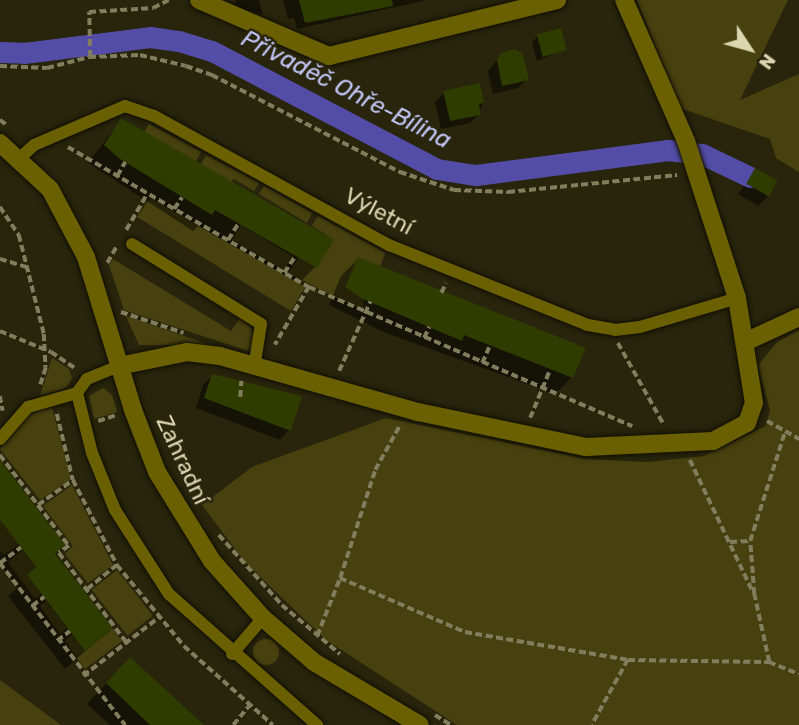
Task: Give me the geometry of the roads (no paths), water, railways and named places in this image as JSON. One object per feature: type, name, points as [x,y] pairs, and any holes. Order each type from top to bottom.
[{"type":"street","points":[[199,0],[329,56],[557,0]]},
{"type":"street","points":[[119,366],[187,352],[220,356],[409,409],[586,447],[729,435],[753,413],[737,298],[686,141],[624,0]]},
{"type":"street","name":"Zahradní","points":[[0,143],[20,158],[50,189],[86,257],[133,410],[157,472],[187,526],[263,618],[309,657],[425,718]]},
{"type":"street","points":[[744,342],[799,317]]},
{"type":"lane","name":"Výletní","points":[[20,158],[34,145],[54,139],[117,107],[132,107],[390,246],[588,325],[615,330],[640,327],[737,298]]},
{"type":"lane","points":[[132,244],[261,324],[252,366]]},
{"type":"lane","points":[[0,439],[28,407],[77,393],[87,379],[119,366]]},
{"type":"lane","points":[[77,393],[83,424],[116,510],[141,555],[169,594],[232,654],[317,725]]},
{"type":"lane","points":[[232,654],[263,618]]},
{"type":"waterway","name":"Přivaděč Ohře-Bílina","points":[[0,52],[24,53],[150,37],[179,41],[212,51],[437,169],[476,175],[668,150],[702,154],[750,177]]}]
